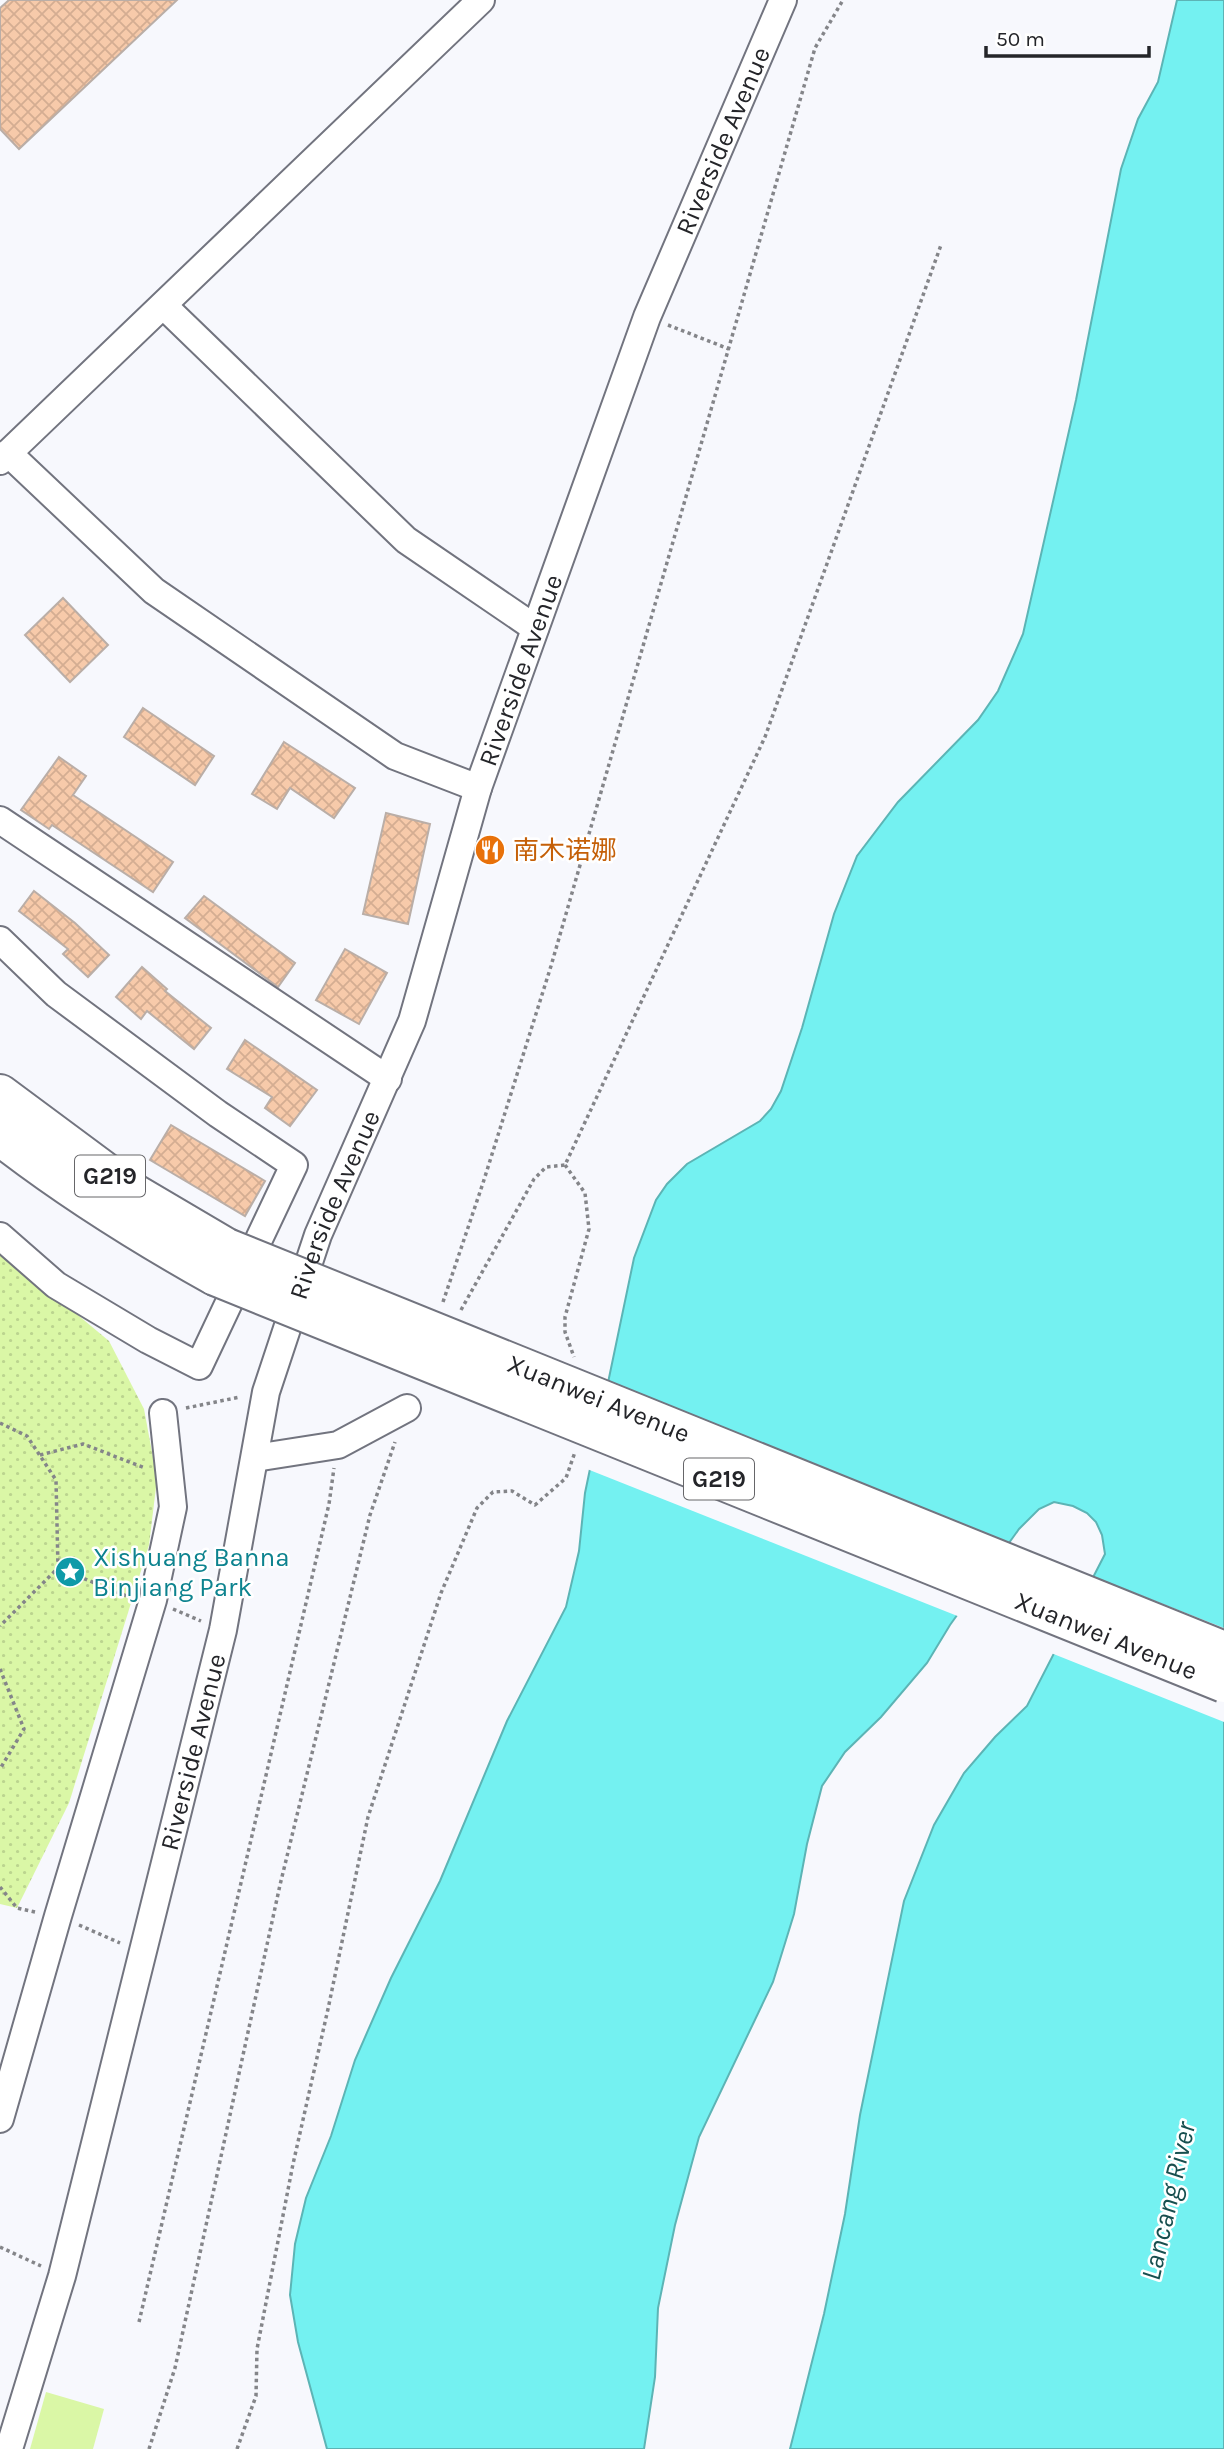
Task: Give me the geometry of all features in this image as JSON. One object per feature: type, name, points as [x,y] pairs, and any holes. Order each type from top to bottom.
[{"type":"highway","name":"Xuanwei Avenue","points":[[0,1094],[221,1262],[1224,1683]]},
{"type":"highway","name":"Xuanwei Avenue","points":[[0,1136],[38,1166],[134,1230],[1224,1651]]},
{"type":"street","points":[[478,788],[395,756],[155,591],[4,457],[481,0]]},
{"type":"street","name":"Riverside Avenue","points":[[9,2449],[62,2276],[223,1630],[266,1392],[318,1235],[412,1021],[478,788],[647,317],[783,0]]},
{"type":"street","points":[[164,306],[406,540],[535,628]]},
{"type":"street","points":[[0,820],[388,1079]]},
{"type":"street","points":[[0,940],[55,994],[218,1114],[294,1165],[199,1366],[148,1340],[56,1285],[0,1236]]},
{"type":"street","points":[[255,1458],[338,1445],[407,1408]]},
{"type":"street","points":[[0,2119],[8,2065],[58,1916],[153,1600],[173,1507],[163,1413]]},
{"type":"path","points":[[443,1302],[551,966],[815,48],[842,0]]},
{"type":"path","points":[[565,1165],[765,737],[941,245]]},
{"type":"path","points":[[647,317],[729,349]]},
{"type":"path","points":[[460,1311],[534,1179],[546,1167],[565,1165]]},
{"type":"path","points":[[565,1165],[585,1194],[589,1229],[565,1317],[565,1332],[577,1366]]},
{"type":"path","points":[[163,1413],[266,1392]]},
{"type":"path","points":[[149,2449],[175,2368],[280,1885],[370,1515],[407,1408]]},
{"type":"path","points":[[0,1423],[27,1436],[56,1480],[58,1567],[0,1626]]},
{"type":"path","points":[[40,1455],[83,1444],[169,1478]]},
{"type":"path","points":[[139,2322],[329,1504],[338,1445]]},
{"type":"path","points":[[237,2449],[256,2396],[257,2349],[287,2190],[369,1817],[441,1593],[477,1508],[494,1492],[512,1491],[535,1505],[566,1478],[575,1452]]},
{"type":"path","points":[[58,1567],[132,1599],[153,1600],[223,1630]]},
{"type":"path","points":[[0,1668],[24,1730],[0,1769]]},
{"type":"path","points":[[0,1887],[17,1908],[58,1916],[141,1952]]},
{"type":"path","points":[[0,2247],[62,2276]]},
{"type":"green space","name":"Xishuang Banna Binjiang Park","points":[[0,1250],[109,1341],[144,1409],[157,1479],[149,1545],[69,1803],[17,1908],[0,1904]]},
{"type":"green space","points":[[46,2392],[104,2409],[93,2449],[30,2449]]},
{"type":"water","name":"Lancang River","points":[[1177,0],[1224,0],[1224,2449],[790,2449],[824,2314],[845,2214],[860,2115],[904,1901],[934,1825],[964,1773],[1027,1706],[1105,1554],[1102,1535],[1096,1522],[1087,1513],[1073,1506],[1054,1502],[1039,1509],[1019,1529],[950,1625],[927,1663],[881,1717],[845,1752],[822,1786],[807,1844],[794,1914],[773,1982],[699,2137],[675,2225],[658,2308],[655,2377],[644,2449],[327,2449],[298,2342],[290,2295],[295,2244],[306,2198],[331,2136],[355,2060],[391,1978],[440,1881],[507,1721],[566,1607],[579,1551],[585,1493],[634,1258],[656,1200],[667,1184],[687,1164],[760,1121],[771,1109],[781,1091],[834,914],[857,856],[898,802],[978,720],[998,691],[1023,634],[1076,400],[1121,169],[1138,119],[1158,82]]},
{"type":"pier","points":[[605,1383],[1012,1544],[960,1617],[587,1469]]},
{"type":"pier","points":[[1092,1576],[1224,1628],[1224,1722],[1051,1653]]},
{"type":"building","points":[[9,0],[177,0],[19,149],[0,129],[0,8]]},
{"type":"building","points":[[63,598],[108,645],[70,682],[25,635]]},
{"type":"building","points":[[143,708],[214,756],[195,785],[124,737]]},
{"type":"building","points":[[284,742],[355,788],[334,818],[290,788],[277,809],[252,794]]},
{"type":"building","points":[[59,757],[86,776],[73,795],[173,862],[153,892],[52,825],[49,829],[21,810]]},
{"type":"building","points":[[386,813],[430,824],[408,924],[363,914]]},
{"type":"building","points":[[34,891],[75,923],[109,955],[88,977],[63,954],[68,949],[19,911]]},
{"type":"building","points":[[204,896],[295,963],[278,987],[185,918]]},
{"type":"building","points":[[345,949],[387,973],[359,1024],[316,1000]]},
{"type":"building","points":[[142,967],[167,989],[165,991],[211,1028],[194,1049],[147,1011],[141,1019],[116,997]]},
{"type":"building","points":[[245,1040],[317,1090],[290,1126],[265,1108],[272,1097],[227,1069]]},
{"type":"building","points":[[171,1125],[265,1181],[245,1216],[150,1160]]},
{"type":"place","name":"南木诺娜","points":[[490,850]]},
{"type":"place","name":"Xishuang Banna Binjiang Park","points":[[70,1572]]}]
